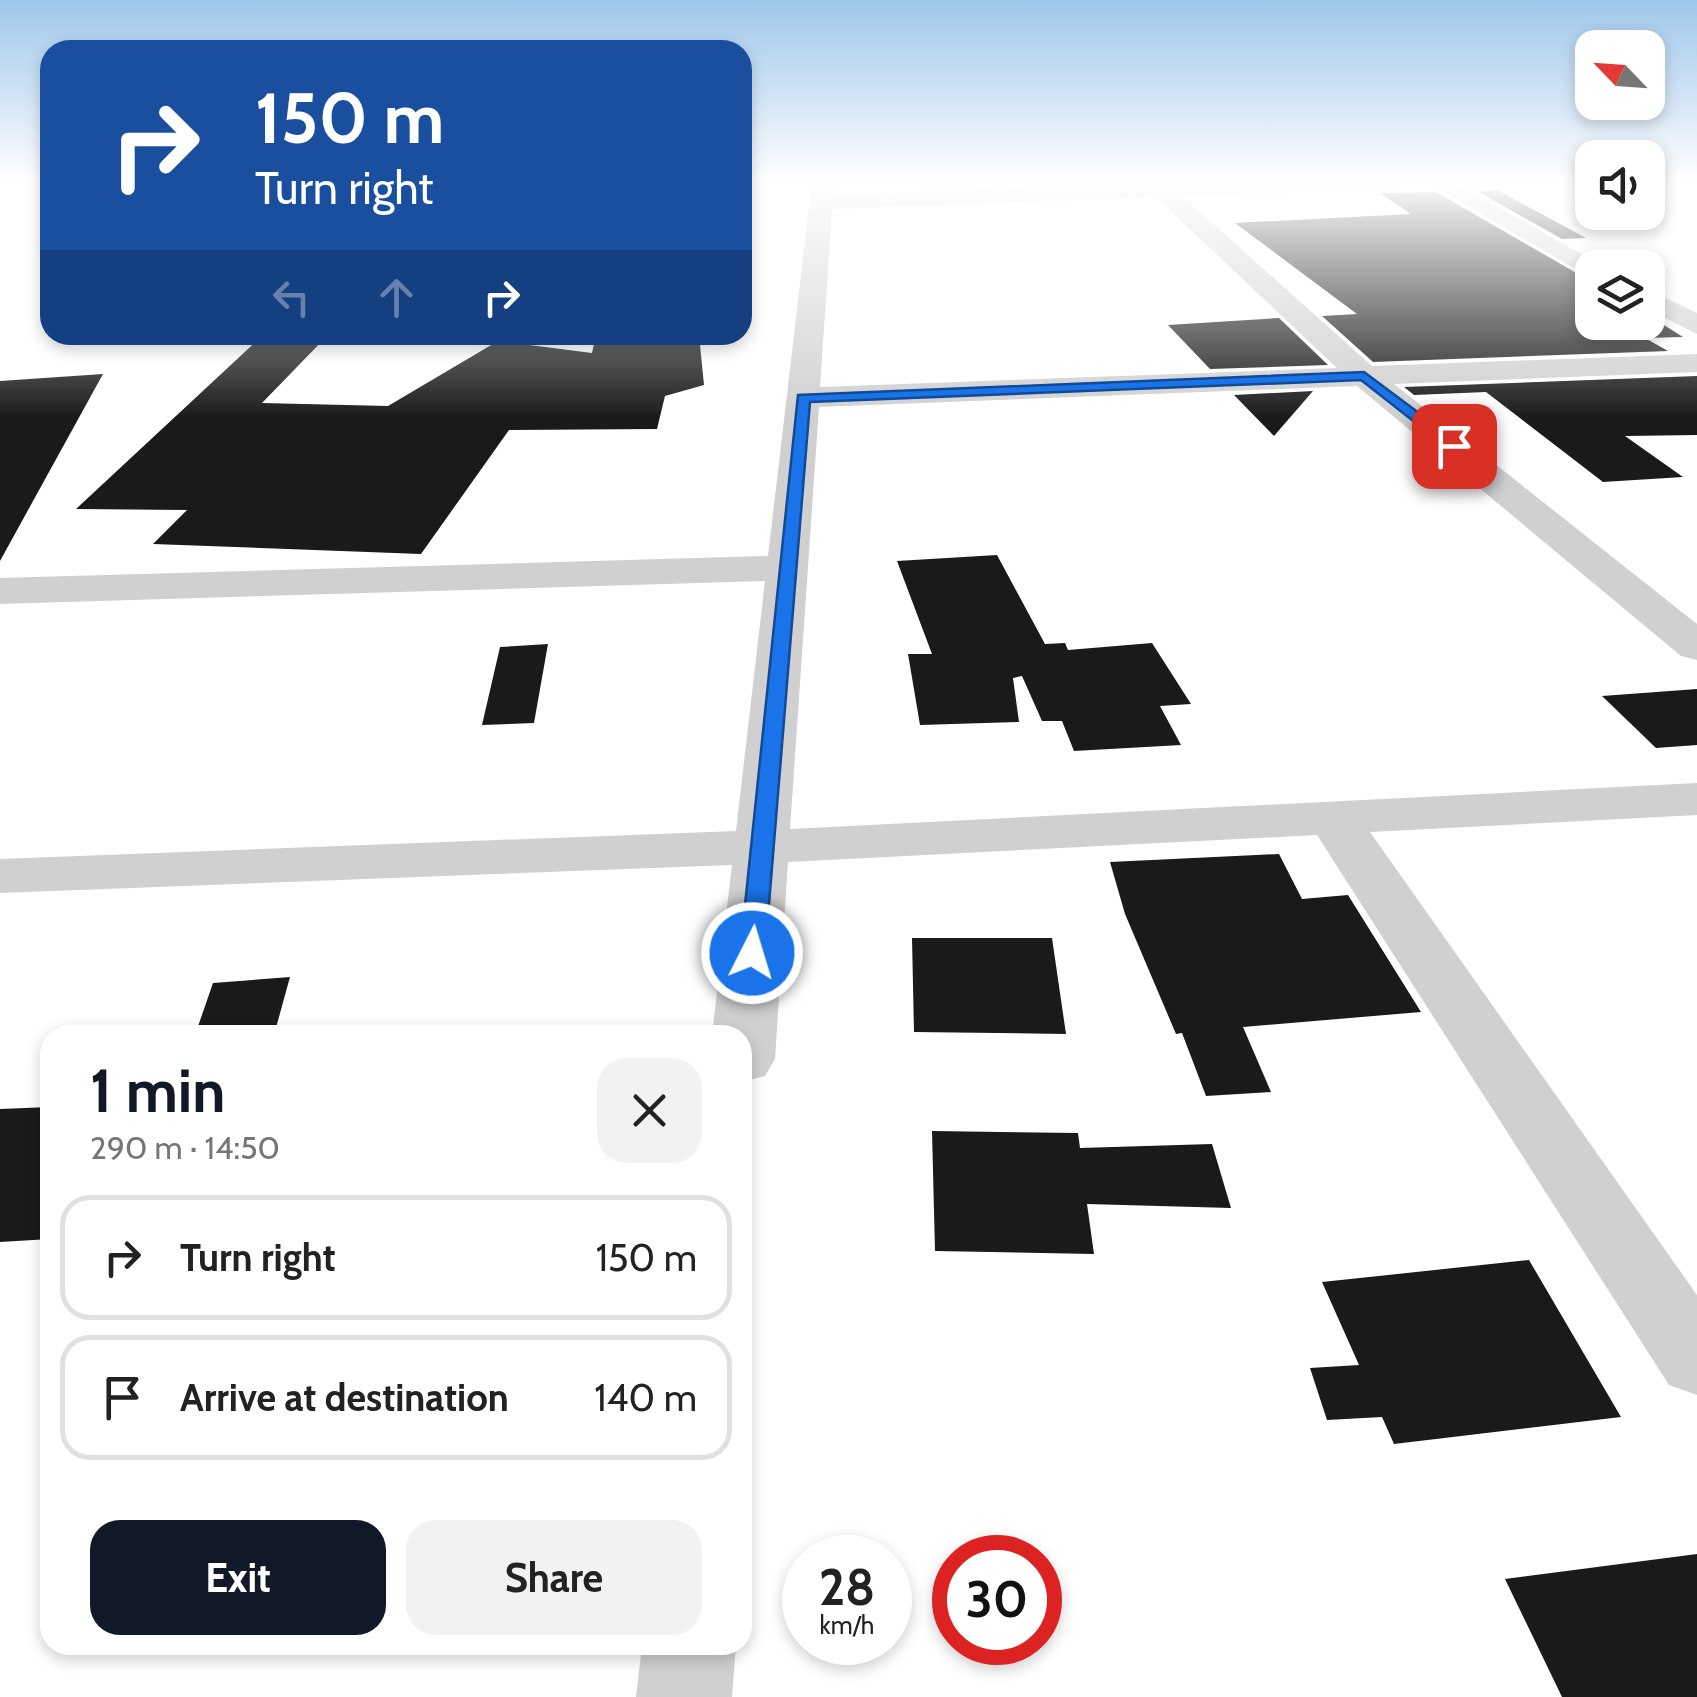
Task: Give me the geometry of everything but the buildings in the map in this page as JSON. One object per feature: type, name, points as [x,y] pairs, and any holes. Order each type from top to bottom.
[{"type":"street","points":[[745,1025],[816,261]]},
{"type":"street","points":[[1240,261],[1364,376],[1697,646]]},
{"type":"street","points":[[1665,307],[1697,325]]},
{"type":"street","points":[[803,398],[1697,363]]},
{"type":"street","points":[[0,591],[788,568]]},
{"type":"street","points":[[0,876],[762,848],[1697,798]]},
{"type":"street","points":[[1334,818],[1697,1360]]},
{"type":"street","points":[[684,1697],[687,1655]]},
{"type":"route","points":[[752,953],[803,398],[1364,376],[1454,446]]}]
